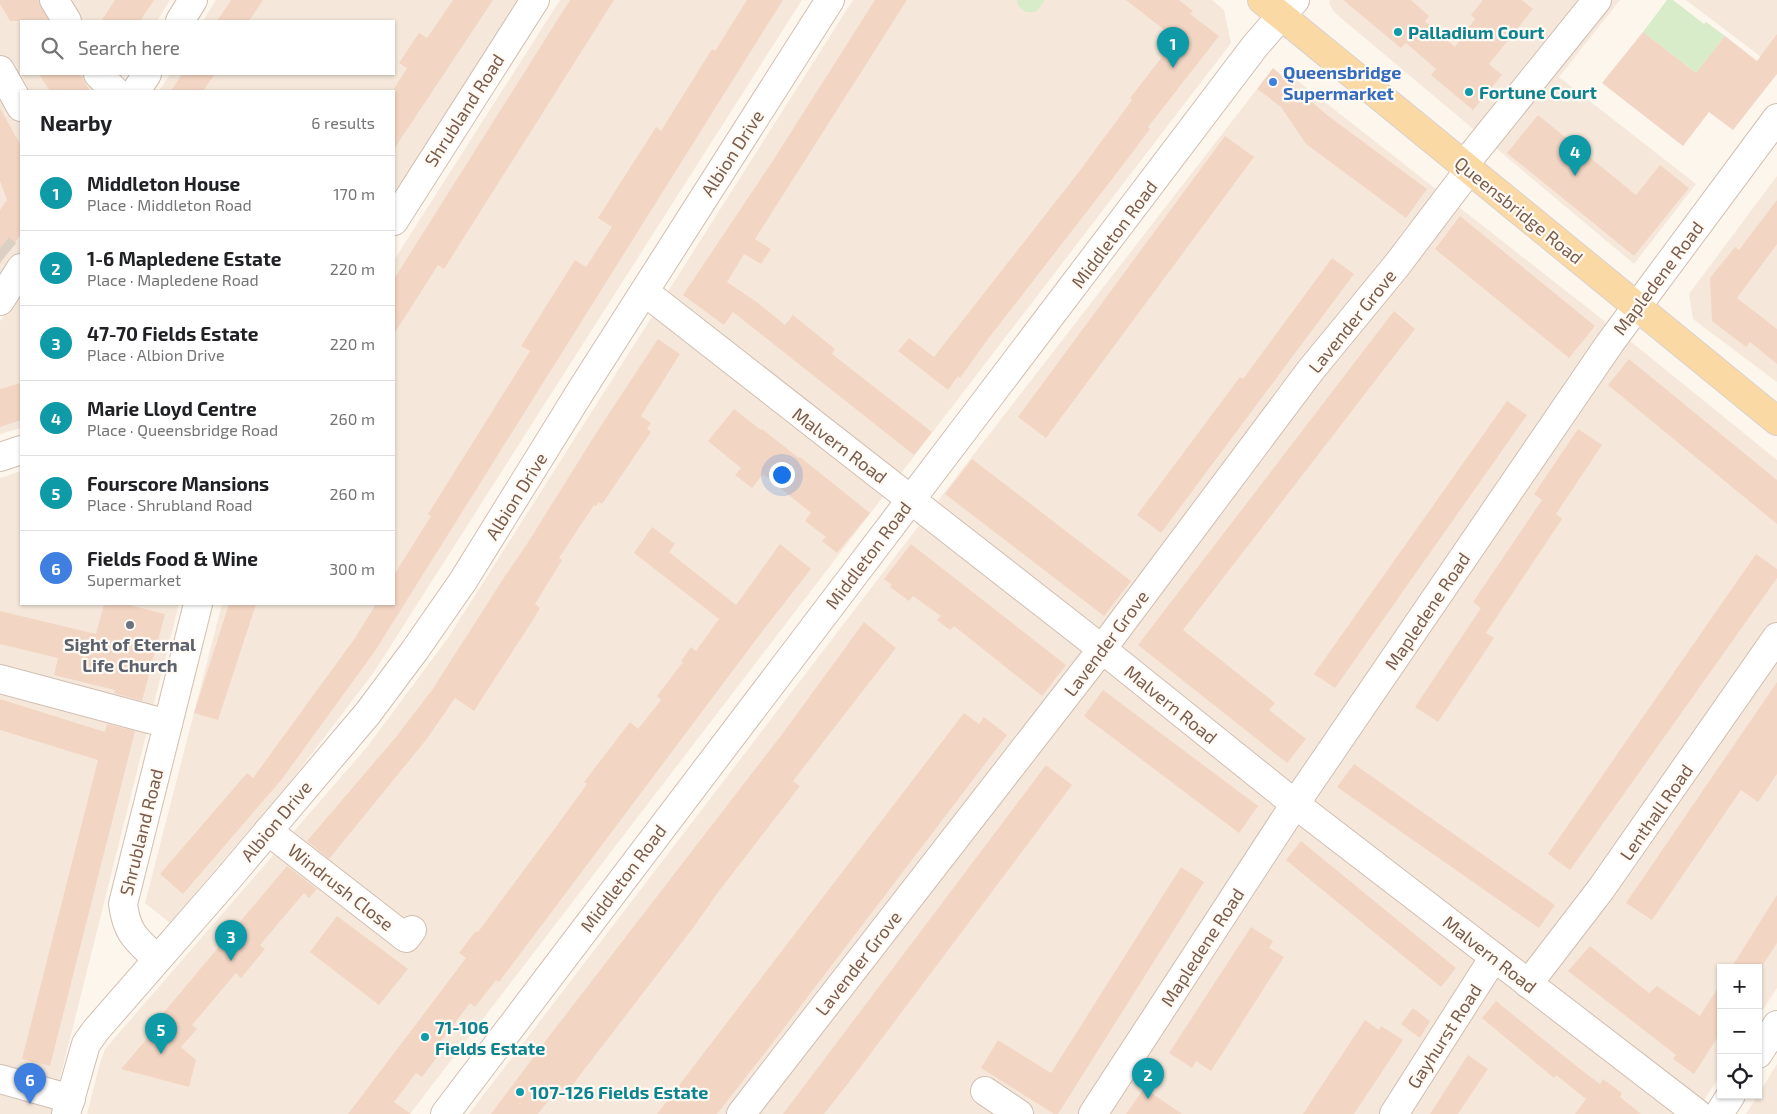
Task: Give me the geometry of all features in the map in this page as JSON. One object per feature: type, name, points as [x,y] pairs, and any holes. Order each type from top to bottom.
[{"type":"main road","name":"Queensbridge Road","points":[[1279,5],[1466,168],[1777,421]]},
{"type":"street","points":[[54,0],[66,20]]},
{"type":"street","points":[[181,20],[193,0]]},
{"type":"street","name":"Shrubland Road","points":[[395,219],[535,0]]},
{"type":"street","name":"Albion Drive","points":[[157,959],[368,713],[415,650],[463,581],[582,389],[830,0]]},
{"type":"street","name":"Lavender Grove","points":[[741,1114],[1102,649],[1310,371],[1397,265],[1466,168],[1597,0]]},
{"type":"street","name":"Middleton Road","points":[[445,1114],[910,498],[1004,379],[1255,46],[1279,5]]},
{"type":"street","points":[[0,70],[20,105]]},
{"type":"street","points":[[99,75],[114,90]]},
{"type":"street","points":[[137,90],[146,75]]},
{"type":"street","name":"Mapledene Road","points":[[1093,1114],[1296,804],[1610,343],[1772,133]]},
{"type":"street","points":[[0,301],[16,262]]},
{"type":"street","name":"Malvern Road","points":[[645,292],[1102,649],[1296,804],[1698,1114]]},
{"type":"street","points":[[0,457],[20,450]]},
{"type":"street","name":"Shrubland Road","points":[[157,959],[133,936],[125,921],[123,904],[198,605]]},
{"type":"street","name":"Lenthall Road","points":[[1528,984],[1601,889],[1777,637]]},
{"type":"street","points":[[0,679],[168,724]]},
{"type":"street","name":"Windrush Close","points":[[268,831],[406,938],[412,930]]},
{"type":"street","name":"Gayhurst Road","points":[[1394,1114],[1494,957]]},
{"type":"street","points":[[0,1079],[68,1106],[86,1044],[157,959]]},
{"type":"street","points":[[1762,1048],[1777,1026]]},
{"type":"street","points":[[984,1091],[1019,1114]]},
{"type":"street","points":[[1719,1114],[1729,1099]]},
{"type":"shaded area","points":[[0,0],[170,0],[158,20],[20,20],[20,75],[122,75],[113,90],[20,90],[20,265],[0,301]]},
{"type":"shaded area","points":[[216,0],[521,0],[395,191],[395,90],[160,90],[169,75],[395,75],[395,20],[204,20]]},
{"type":"shaded area","points":[[560,0],[802,0],[374,672],[291,781],[170,923],[145,903],[222,605],[395,605],[395,258]]},
{"type":"shaded area","points":[[853,0],[1212,0],[1224,10],[1231,43],[410,1114],[87,1114],[105,1049],[367,747],[448,638]]},
{"type":"shaded area","points":[[1330,0],[1620,0],[1559,77],[1696,184],[1634,264],[1335,13],[1329,4]]},
{"type":"shaded area","points":[[1686,0],[1777,0],[1777,69]]},
{"type":"shaded area","points":[[1289,74],[1635,345],[1777,460],[1777,988],[1762,1011],[1762,964],[1717,964],[1717,1080],[1695,1114],[469,1114],[943,494],[1257,89],[1270,99]]},
{"type":"shaded area","points":[[1777,176],[1777,382],[1693,319],[1689,294]]},
{"type":"shaded area","points":[[20,294],[20,428],[0,434],[0,321]]},
{"type":"shaded area","points":[[20,471],[20,605],[179,605],[51,1114],[0,1114],[0,478]]},
{"type":"shaded area","points":[[1777,1064],[1777,1114],[1746,1114],[1755,1099],[1762,1099],[1762,1088]]},
{"type":"green space","points":[[1017,0],[1045,0],[1036,12],[1026,12],[1018,6]]},
{"type":"green space","points":[[1667,0],[1673,0],[1704,24],[1706,22],[1725,36],[1696,73],[1643,32]]},
{"type":"building","points":[[0,0],[38,0],[48,20],[10,21],[0,4]]},
{"type":"building","points":[[115,0],[154,0],[141,20],[102,20]]},
{"type":"building","points":[[231,0],[263,0],[250,20],[218,20]]},
{"type":"building","points":[[453,0],[493,0],[395,147],[394,89],[407,68],[399,63],[419,33],[427,38]]},
{"type":"building","points":[[570,0],[614,0],[444,269],[438,265],[395,332],[395,277]]},
{"type":"building","points":[[747,0],[783,0],[375,651],[282,779],[183,894],[160,874],[247,773],[253,778],[355,638],[375,605],[395,605],[395,573],[431,516],[428,514],[530,351],[521,346],[575,260],[586,267],[612,227],[598,218],[656,127],[661,131],[712,49],[715,51]]},
{"type":"building","points":[[875,0],[907,0],[755,239],[771,249],[761,264],[744,254],[727,282],[758,303],[785,325],[793,315],[835,349],[832,354],[932,432],[914,455],[733,312],[724,325],[683,295],[772,162]]},
{"type":"building","points":[[1126,0],[1179,0],[1193,11],[1190,14],[1219,36],[1148,127],[1150,129],[960,378],[958,376],[948,390],[898,351],[909,338],[934,357],[1078,173],[1132,100],[1130,98],[1176,39]]},
{"type":"building","points":[[1343,0],[1411,0],[1429,16],[1425,21],[1455,47],[1475,19],[1471,15],[1483,0],[1522,0],[1533,9],[1489,64],[1502,75],[1473,110],[1431,75],[1436,69],[1406,43],[1401,48]]},
{"type":"building","points":[[1643,32],[1696,73],[1725,36],[1757,61],[1777,34],[1777,74],[1733,130],[1709,112],[1683,146],[1602,83]]},
{"type":"building","points":[[1273,68],[1327,115],[1427,189],[1406,218],[1306,144],[1281,107],[1257,89]]},
{"type":"building","points":[[40,75],[81,75],[89,90],[49,90]]},
{"type":"building","points":[[181,75],[214,75],[204,90],[172,90]]},
{"type":"building","points":[[0,108],[20,144],[20,235],[0,264],[0,210],[7,200],[0,181]]},
{"type":"building","points":[[1538,115],[1636,195],[1660,165],[1689,188],[1634,256],[1507,153]]},
{"type":"building","points":[[1225,136],[1254,157],[1046,438],[1018,417]]},
{"type":"building","points":[[1777,200],[1777,244],[1737,298],[1777,329],[1777,364],[1750,342],[1746,347],[1712,321],[1710,278],[1735,247],[1739,250]]},
{"type":"building","points":[[1460,216],[1595,326],[1569,358],[1435,249]]},
{"type":"building","points":[[1332,258],[1354,274],[1161,533],[1137,515],[1240,377],[1243,379]]},
{"type":"building","points":[[1394,311],[1415,329],[1183,630],[1275,703],[1269,710],[1306,739],[1287,763],[1138,645]]},
{"type":"building","points":[[658,339],[680,354],[641,416],[651,423],[647,429],[651,432],[602,504],[599,502],[596,506],[594,505],[559,558],[562,560],[535,604],[540,608],[529,626],[474,711],[455,698],[426,740],[329,859],[307,841],[396,737],[432,690]]},
{"type":"building","points":[[1629,359],[1777,480],[1777,524],[1608,385]]},
{"type":"building","points":[[20,383],[20,420],[0,427],[0,389]]},
{"type":"building","points":[[1507,401],[1527,415],[1335,688],[1314,674]]},
{"type":"building","points":[[734,409],[800,457],[870,513],[837,553],[822,541],[826,537],[805,521],[811,513],[763,474],[752,488],[735,475],[741,468],[708,441]]},
{"type":"building","points":[[1578,429],[1602,445],[1556,514],[1562,519],[1486,633],[1494,638],[1438,722],[1415,707],[1481,608],[1473,602],[1542,500],[1534,494]]},
{"type":"building","points":[[972,459],[1131,581],[1104,616],[945,494]]},
{"type":"building","points":[[652,527],[675,544],[669,552],[736,605],[780,544],[811,569],[499,982],[496,980],[475,1007],[470,1003],[439,1044],[444,1048],[422,1077],[416,1073],[394,1102],[411,1114],[348,1114],[466,958],[459,953],[475,932],[478,932],[558,824],[587,784],[584,782],[630,722],[638,729],[661,700],[657,696],[683,662],[681,661],[691,647],[696,651],[719,619],[634,553]]},
{"type":"building","points":[[911,544],[1066,665],[1042,696],[954,626],[950,630],[937,620],[941,616],[913,596],[909,601],[890,587],[892,585],[884,579]]},
{"type":"building","points":[[1756,554],[1777,569],[1777,578],[1570,870],[1548,854]]},
{"type":"building","points":[[104,605],[129,605],[165,614],[142,701],[114,693],[115,690],[54,675],[58,658],[0,644],[0,611],[96,634]]},
{"type":"building","points":[[229,605],[256,605],[218,720],[194,713]]},
{"type":"building","points":[[864,622],[896,648],[793,781],[800,786],[719,891],[693,928],[567,1092],[559,1086],[538,1114],[491,1114],[786,729]]},
{"type":"building","points":[[1777,682],[1777,774],[1758,802],[1741,790],[1652,920],[1626,903]]},
{"type":"building","points":[[1103,690],[1258,806],[1239,833],[1084,716]]},
{"type":"building","points":[[0,699],[105,732],[107,724],[135,731],[50,1066],[22,1059],[98,760],[0,730]]},
{"type":"building","points":[[964,713],[979,724],[984,717],[1007,735],[771,1045],[717,1114],[657,1114]]},
{"type":"building","points":[[1354,764],[1555,905],[1539,928],[1337,787]]},
{"type":"building","points":[[1046,765],[1072,785],[853,1077],[824,1114],[783,1114]]},
{"type":"building","points":[[1301,841],[1456,968],[1441,987],[1286,860]]},
{"type":"building","points":[[287,866],[317,889],[309,898],[304,893],[260,945],[265,949],[241,978],[236,973],[192,1025],[197,1029],[181,1047],[196,1060],[189,1087],[121,1069],[157,1027],[154,1024]]},
{"type":"building","points":[[1181,867],[1204,882],[1058,1114],[1054,1114],[981,1068],[998,1040],[1051,1073]]},
{"type":"building","points":[[1777,895],[1777,943],[1762,966],[1762,964],[1734,964]]},
{"type":"building","points":[[337,916],[408,969],[379,1005],[310,952]]},
{"type":"building","points":[[1251,927],[1273,941],[1269,948],[1284,957],[1211,1071],[1196,1061],[1192,1068],[1169,1053]]},
{"type":"building","points":[[1590,946],[1649,993],[1657,986],[1700,1016],[1717,989],[1717,1038],[1694,1074],[1673,1059],[1676,1055],[1568,971]]},
{"type":"building","points":[[1496,1001],[1600,1084],[1603,1079],[1622,1093],[1620,1097],[1641,1114],[1575,1114],[1586,1099],[1556,1075],[1554,1078],[1482,1018]]},
{"type":"building","points":[[1413,1008],[1430,1021],[1420,1038],[1401,1024]]},
{"type":"building","points":[[1365,1020],[1379,1030],[1381,1026],[1403,1040],[1354,1114],[1303,1114]]},
{"type":"building","points":[[1468,1055],[1488,1069],[1458,1114],[1430,1114]]},
{"type":"building","points":[[1144,1088],[1182,1114],[1126,1114]]},
{"type":"tunnel","points":[[0,248],[7,254]]},
{"type":"place","name":"Palladium Court","points":[[1398,32]]},
{"type":"place","name":"Middleton House","points":[[1173,68]]},
{"type":"place","name":"Queensbridge Supermarket","points":[[1273,82]]},
{"type":"place","name":"Fortune Court","points":[[1469,92]]},
{"type":"place","name":"Marie Lloyd Centre","points":[[1575,176]]},
{"type":"place","name":"Sight of Eternal Life Church","points":[[130,625]]},
{"type":"place","name":"47-70 Fields Estate","points":[[231,961]]},
{"type":"place","name":"71-106 Fields Estate","points":[[425,1037]]},
{"type":"place","name":"Fourscore Mansions","points":[[161,1054]]},
{"type":"place","name":"107-126 Fields Estate","points":[[520,1092]]},
{"type":"place","name":"1-6 Mapledene Estate","points":[[1148,1099]]},
{"type":"place","name":"Fields Food & Wine","points":[[30,1104]]}]
